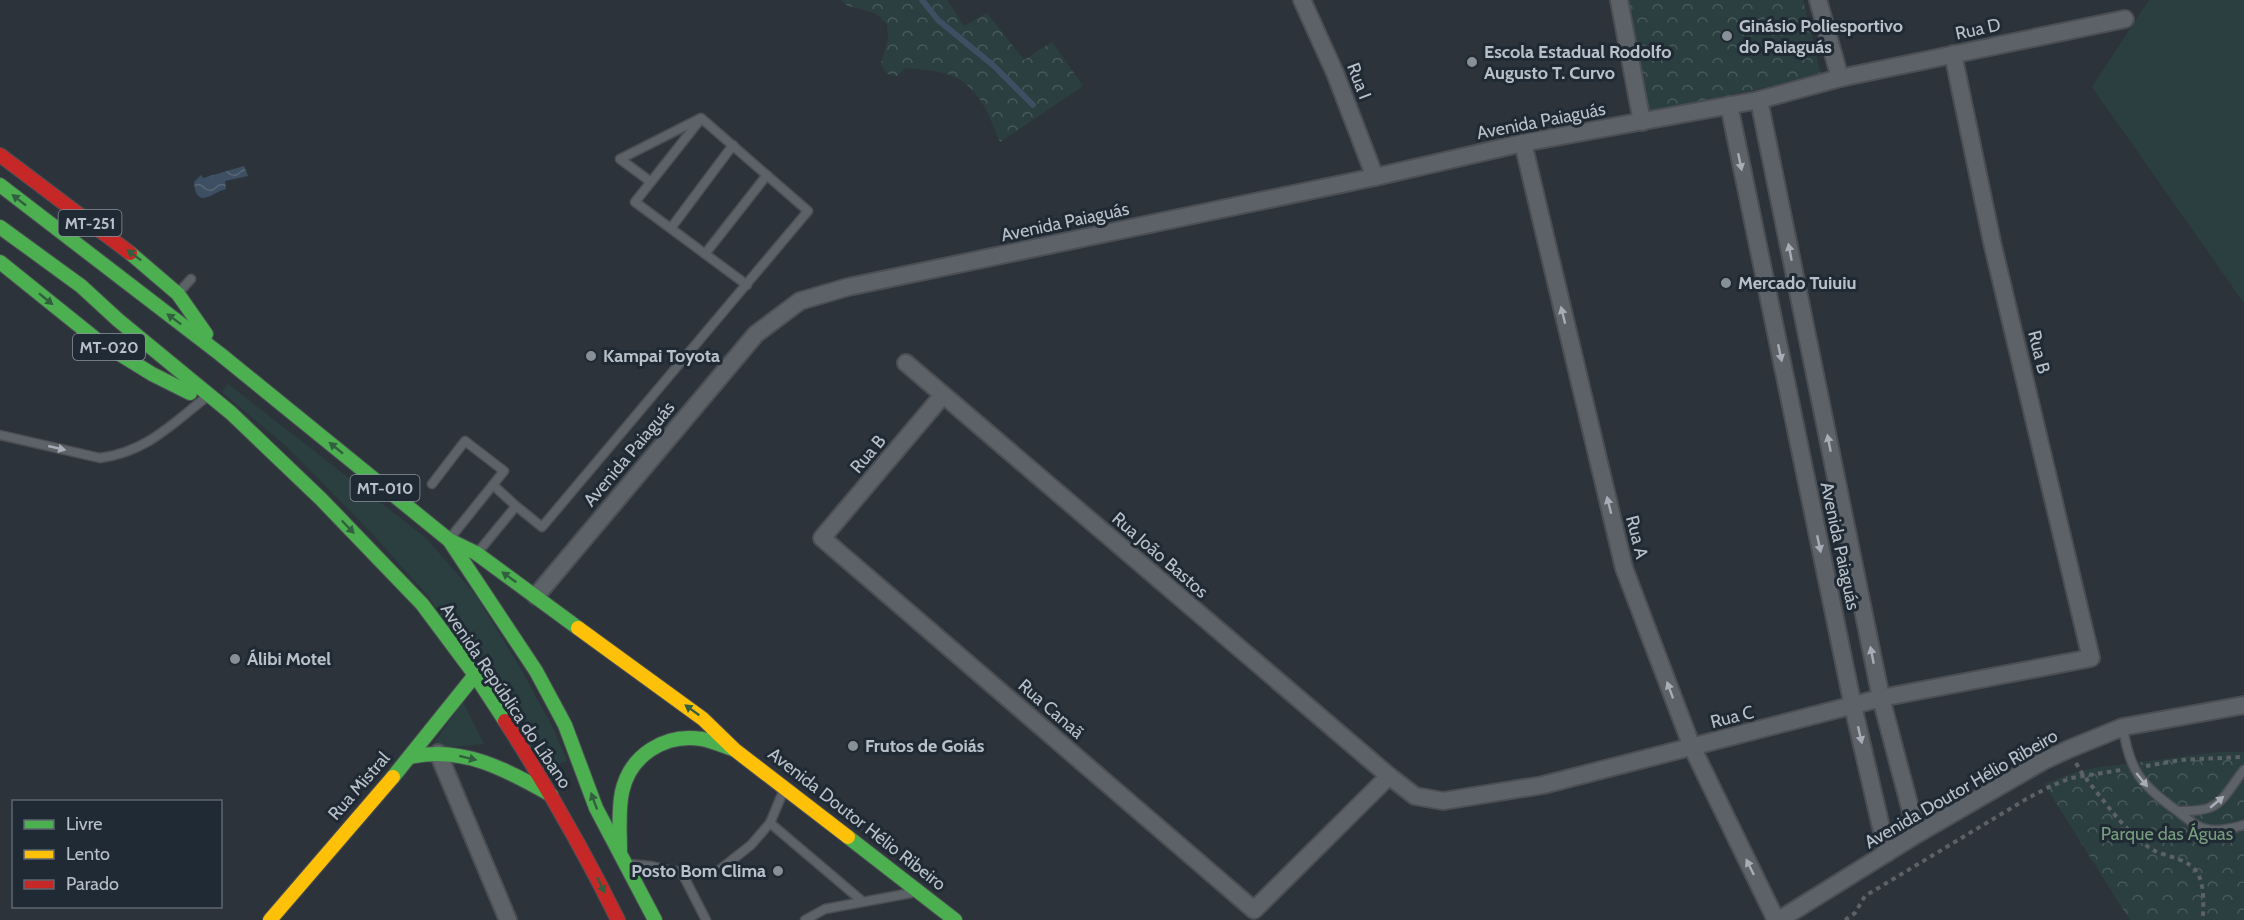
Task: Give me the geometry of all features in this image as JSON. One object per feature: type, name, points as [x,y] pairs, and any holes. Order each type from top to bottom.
[{"type":"main road","name":"MT-251","points":[[0,155],[144,263],[178,294],[220,354]]},
{"type":"main road","name":"MT-010","points":[[0,185],[220,354],[449,540],[476,554],[557,610],[704,719],[735,750]]},
{"type":"main road","name":"MT-010","points":[[0,227],[81,286],[118,320],[231,413]]},
{"type":"main road","name":"MT-020","points":[[0,262],[97,340],[153,374],[231,413]]},
{"type":"main road","name":"Avenida República do Líbano","points":[[231,413],[321,500],[422,604],[443,630],[475,675],[551,795],[596,875],[618,920]]},
{"type":"main road","points":[[449,540],[536,671],[565,725],[596,808],[655,920]]},
{"type":"main road","name":"Rua Mistral","points":[[270,920],[410,757],[415,747],[475,675]]},
{"type":"main road","points":[[623,858],[621,793],[625,778],[634,761],[648,750],[664,742],[680,739],[701,739],[735,750]]},
{"type":"main road","name":"Avenida Doutor Hélio Ribeiro","points":[[735,750],[955,920]]},
{"type":"main road","points":[[410,757],[438,753],[480,761],[516,776],[551,795]]},
{"type":"street","name":"Rua I","points":[[1302,0],[1335,73],[1375,177]]},
{"type":"street","points":[[1618,0],[1642,122]]},
{"type":"street","points":[[1818,0],[1840,78]]},
{"type":"street","name":"Rua D","points":[[1840,78],[2125,19]]},
{"type":"street","name":"Rua B","points":[[1953,54],[1992,242],[2091,658]]},
{"type":"street","name":"Avenida Paiaguás","points":[[536,596],[756,334],[800,301],[860,285],[1375,177],[1523,143],[1759,100],[1840,78]]},
{"type":"street","name":"Avenida Paiaguás","points":[[1759,100],[1881,698],[1917,834]]},
{"type":"street","name":"Avenida Paiaguás","points":[[1729,105],[1853,706],[1887,853]]},
{"type":"street","name":"Rua A","points":[[1523,143],[1624,568],[1692,747],[1777,920]]},
{"type":"street","name":"Rua João Bastos","points":[[906,363],[1389,776]]},
{"type":"street","name":"Rua B","points":[[822,538],[943,395]]},
{"type":"street","name":"Rua Canaã","points":[[822,538],[1254,910],[1389,776]]},
{"type":"street","name":"Rua C","points":[[1389,776],[1414,796],[1443,801],[1543,785],[1881,698],[2091,658]]},
{"type":"street","name":"Avenida Doutor Hélio Ribeiro","points":[[1777,920],[1917,834],[2043,761],[2122,727],[2244,705]]},
{"type":"street","points":[[438,753],[508,920]]},
{"type":"lane","points":[[493,485],[542,527],[808,211],[701,118]]},
{"type":"lane","points":[[651,182],[620,159],[701,118]]},
{"type":"lane","points":[[701,118],[635,202],[747,285]]},
{"type":"lane","points":[[670,228],[733,145]]},
{"type":"lane","points":[[705,254],[767,175]]},
{"type":"lane","points":[[178,294],[191,279]]},
{"type":"lane","points":[[0,435],[100,458],[116,456],[152,441],[204,399]]},
{"type":"lane","points":[[432,484],[465,441],[504,471],[449,540]]},
{"type":"lane","points":[[476,554],[516,506]]},
{"type":"lane","points":[[2122,727],[2126,749],[2133,768],[2155,795],[2203,828],[2212,830],[2244,825]]},
{"type":"lane","points":[[2178,811],[2202,812],[2216,806],[2244,770]]},
{"type":"lane","points":[[623,858],[681,871],[718,871],[751,845],[770,823],[785,787]]},
{"type":"lane","points":[[770,823],[862,901]]},
{"type":"lane","points":[[681,871],[706,920]]},
{"type":"lane","points":[[804,920],[825,909],[920,892]]},
{"type":"path","points":[[1845,920],[1855,913],[1865,896],[2051,786],[2083,775],[2181,760],[2244,757]]},
{"type":"path","points":[[2083,775],[2138,838],[2154,850],[2192,867],[2198,873],[2204,920]]},
{"type":"green space","points":[[841,0],[947,0],[964,26],[987,13],[1024,60],[1052,42],[1083,86],[1000,142],[986,109],[973,90],[965,83],[943,73],[924,70],[906,68],[897,76],[887,74],[881,64],[888,39],[887,24],[875,13],[848,6]]},
{"type":"green space","points":[[1624,0],[1803,0],[1821,76],[1646,112]]},
{"type":"green space","points":[[2149,0],[2244,0],[2244,303],[2092,87]]},
{"type":"green space","points":[[228,384],[426,538],[474,593],[520,667],[553,728],[567,761],[542,771],[429,597],[367,528],[287,447],[222,392]]},
{"type":"green space","points":[[463,702],[484,744],[430,749]]},
{"type":"green space","name":"Parque das Águas","points":[[2218,752],[2244,752],[2244,920],[2130,920],[2044,784],[2094,768]]},
{"type":"water","points":[[244,166],[248,176],[225,181],[226,189],[206,198],[198,196],[195,191],[194,182],[201,175],[203,178]]},
{"type":"waterway","points":[[922,0],[938,20],[994,66],[1033,105]]},
{"type":"traffic: fast","points":[[0,185],[220,354],[449,540],[476,553],[578,628]]},
{"type":"traffic: fast","points":[[0,227],[81,286],[118,320],[231,413],[321,499],[422,604],[475,675],[505,721]]},
{"type":"traffic: fast","points":[[130,253],[178,294],[206,334]]},
{"type":"traffic: fast","points":[[0,262],[97,340],[152,374],[190,393]]},
{"type":"traffic: fast","points":[[449,540],[536,671],[565,725],[596,808],[655,920]]},
{"type":"traffic: fast","points":[[393,777],[475,675]]},
{"type":"traffic: fast","points":[[620,852],[622,792],[626,779],[641,757],[663,743],[688,738],[702,739],[733,749]]},
{"type":"traffic: fast","points":[[410,757],[429,754],[466,757],[501,769],[551,795]]},
{"type":"traffic: fast","points":[[848,837],[955,920]]},
{"type":"traffic: slow","points":[[578,628],[703,719],[735,750],[848,837]]},
{"type":"traffic: slow","points":[[270,920],[393,777]]},
{"type":"traffic: jam","points":[[0,155],[130,253]]},
{"type":"traffic: jam","points":[[505,721],[564,819],[618,920]]},
{"type":"place","name":"Ginásio Poliesportivo do Paiaguás","points":[[1727,36]]},
{"type":"place","name":"Escola Estadual Rodolfo Augusto T. Curvo","points":[[1472,62]]},
{"type":"place","name":"Mercado Tuiuiu","points":[[1726,283]]},
{"type":"place","name":"Kampai Toyota","points":[[591,356]]},
{"type":"place","name":"Álibi Motel","points":[[235,659]]},
{"type":"place","name":"Frutos de Goiás","points":[[853,746]]},
{"type":"place","name":"Posto Bom Clima","points":[[778,871]]}]
